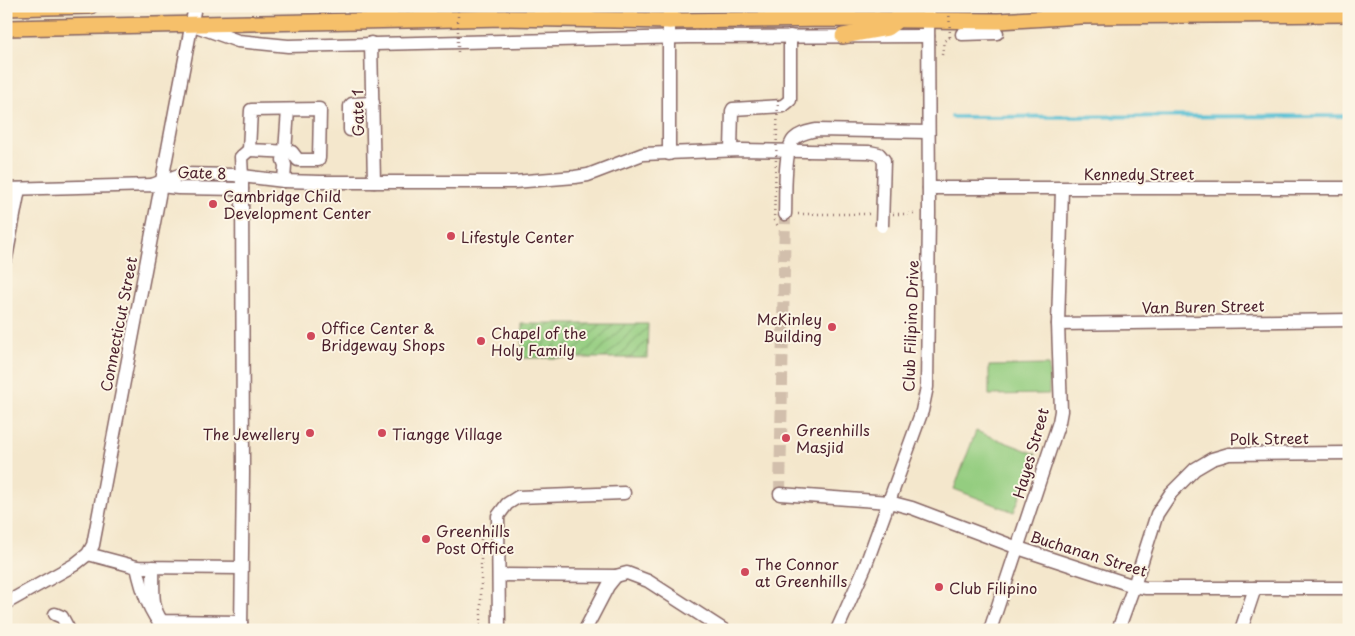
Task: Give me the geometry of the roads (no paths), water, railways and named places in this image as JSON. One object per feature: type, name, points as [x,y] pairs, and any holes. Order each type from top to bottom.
[{"type":"main road","points":[[6,8],[90,6]]},
{"type":"main road","points":[[6,28],[505,18],[669,11],[721,19],[898,20],[928,13],[998,21],[1081,16],[1349,14]]},
{"type":"main road","points":[[843,36],[887,28],[898,20]]},
{"type":"street","name":"Connecticut Street","points":[[88,554],[94,535],[158,184],[195,6]]},
{"type":"street","points":[[669,11],[669,154]]},
{"type":"street","name":"Club Filipino Drive","points":[[837,630],[865,567],[889,502],[922,411],[927,386],[928,13]]},
{"type":"street","points":[[191,24],[238,40],[288,46],[790,36],[928,36]]},
{"type":"street","points":[[956,35],[997,33]]},
{"type":"street","points":[[731,150],[733,109],[783,106],[790,100],[790,36]]},
{"type":"street","name":"Gate 1","points":[[371,43],[374,182]]},
{"type":"street","points":[[350,130],[350,106],[354,103],[373,103]]},
{"type":"street","points":[[153,567],[155,608],[157,615],[162,621],[241,626],[243,472],[241,157],[249,150],[294,152],[298,160],[317,161],[319,159],[319,109],[251,110],[249,150]]},
{"type":"street","points":[[284,181],[287,160],[285,152],[288,110]]},
{"type":"street","points":[[791,214],[787,151],[792,140],[799,134],[816,130],[928,132]]},
{"type":"street","name":"Gate 8","points":[[6,189],[284,181],[514,182],[588,175],[643,154],[731,150],[869,152],[879,154],[884,160],[882,226]]},
{"type":"street","name":"Kennedy Street","points":[[929,188],[1349,188]]},
{"type":"street","points":[[6,258],[19,189]]},
{"type":"street","name":"Hayes Street","points":[[990,630],[1061,411],[1058,324],[1062,189]]},
{"type":"street","name":"Van Buren Street","points":[[1058,324],[1349,320]]},
{"type":"street","name":"Polk Street","points":[[1118,630],[1157,514],[1171,492],[1195,469],[1212,459],[1229,454],[1349,453]]},
{"type":"street","points":[[499,630],[498,516],[507,504],[518,497],[624,493]]},
{"type":"street","name":"Buchanan Street","points":[[780,494],[889,502],[912,508],[1018,548],[1134,586],[1146,588],[1349,588]]},
{"type":"street","points":[[6,603],[74,565],[88,554],[137,567],[241,568]]},
{"type":"street","points":[[137,567],[142,590],[157,621],[165,630]]},
{"type":"street","points":[[499,575],[616,576],[627,573],[648,581],[724,630]]},
{"type":"street","points":[[578,576],[598,583],[605,593]]},
{"type":"street","points":[[585,630],[616,576]]},
{"type":"street","points":[[1241,630],[1255,588]]},
{"type":"street","points":[[56,614],[62,617],[69,630]]},
{"type":"waterway","points":[[952,117],[1349,116]]},
{"type":"tunnel","points":[[780,494],[785,214]]},
{"type":"place","name":"Cambridge Child Development Center","points":[[213,204]]},
{"type":"place","name":"Lifestyle Center","points":[[451,236]]},
{"type":"place","name":"McKinley Building","points":[[832,327]]},
{"type":"place","name":"Office Center & Bridgeway Shops","points":[[311,336]]},
{"type":"place","name":"Chapel of the Holy Family","points":[[481,341]]},
{"type":"place","name":"The Jewellery","points":[[310,433]]},
{"type":"place","name":"Tiangge Village","points":[[382,433]]},
{"type":"place","name":"Greenhills Masjid","points":[[786,438]]},
{"type":"place","name":"Greenhills Post Office","points":[[426,539]]},
{"type":"place","name":"The Connor at Greenhills","points":[[745,572]]},
{"type":"place","name":"Club Filipino","points":[[939,587]]}]
